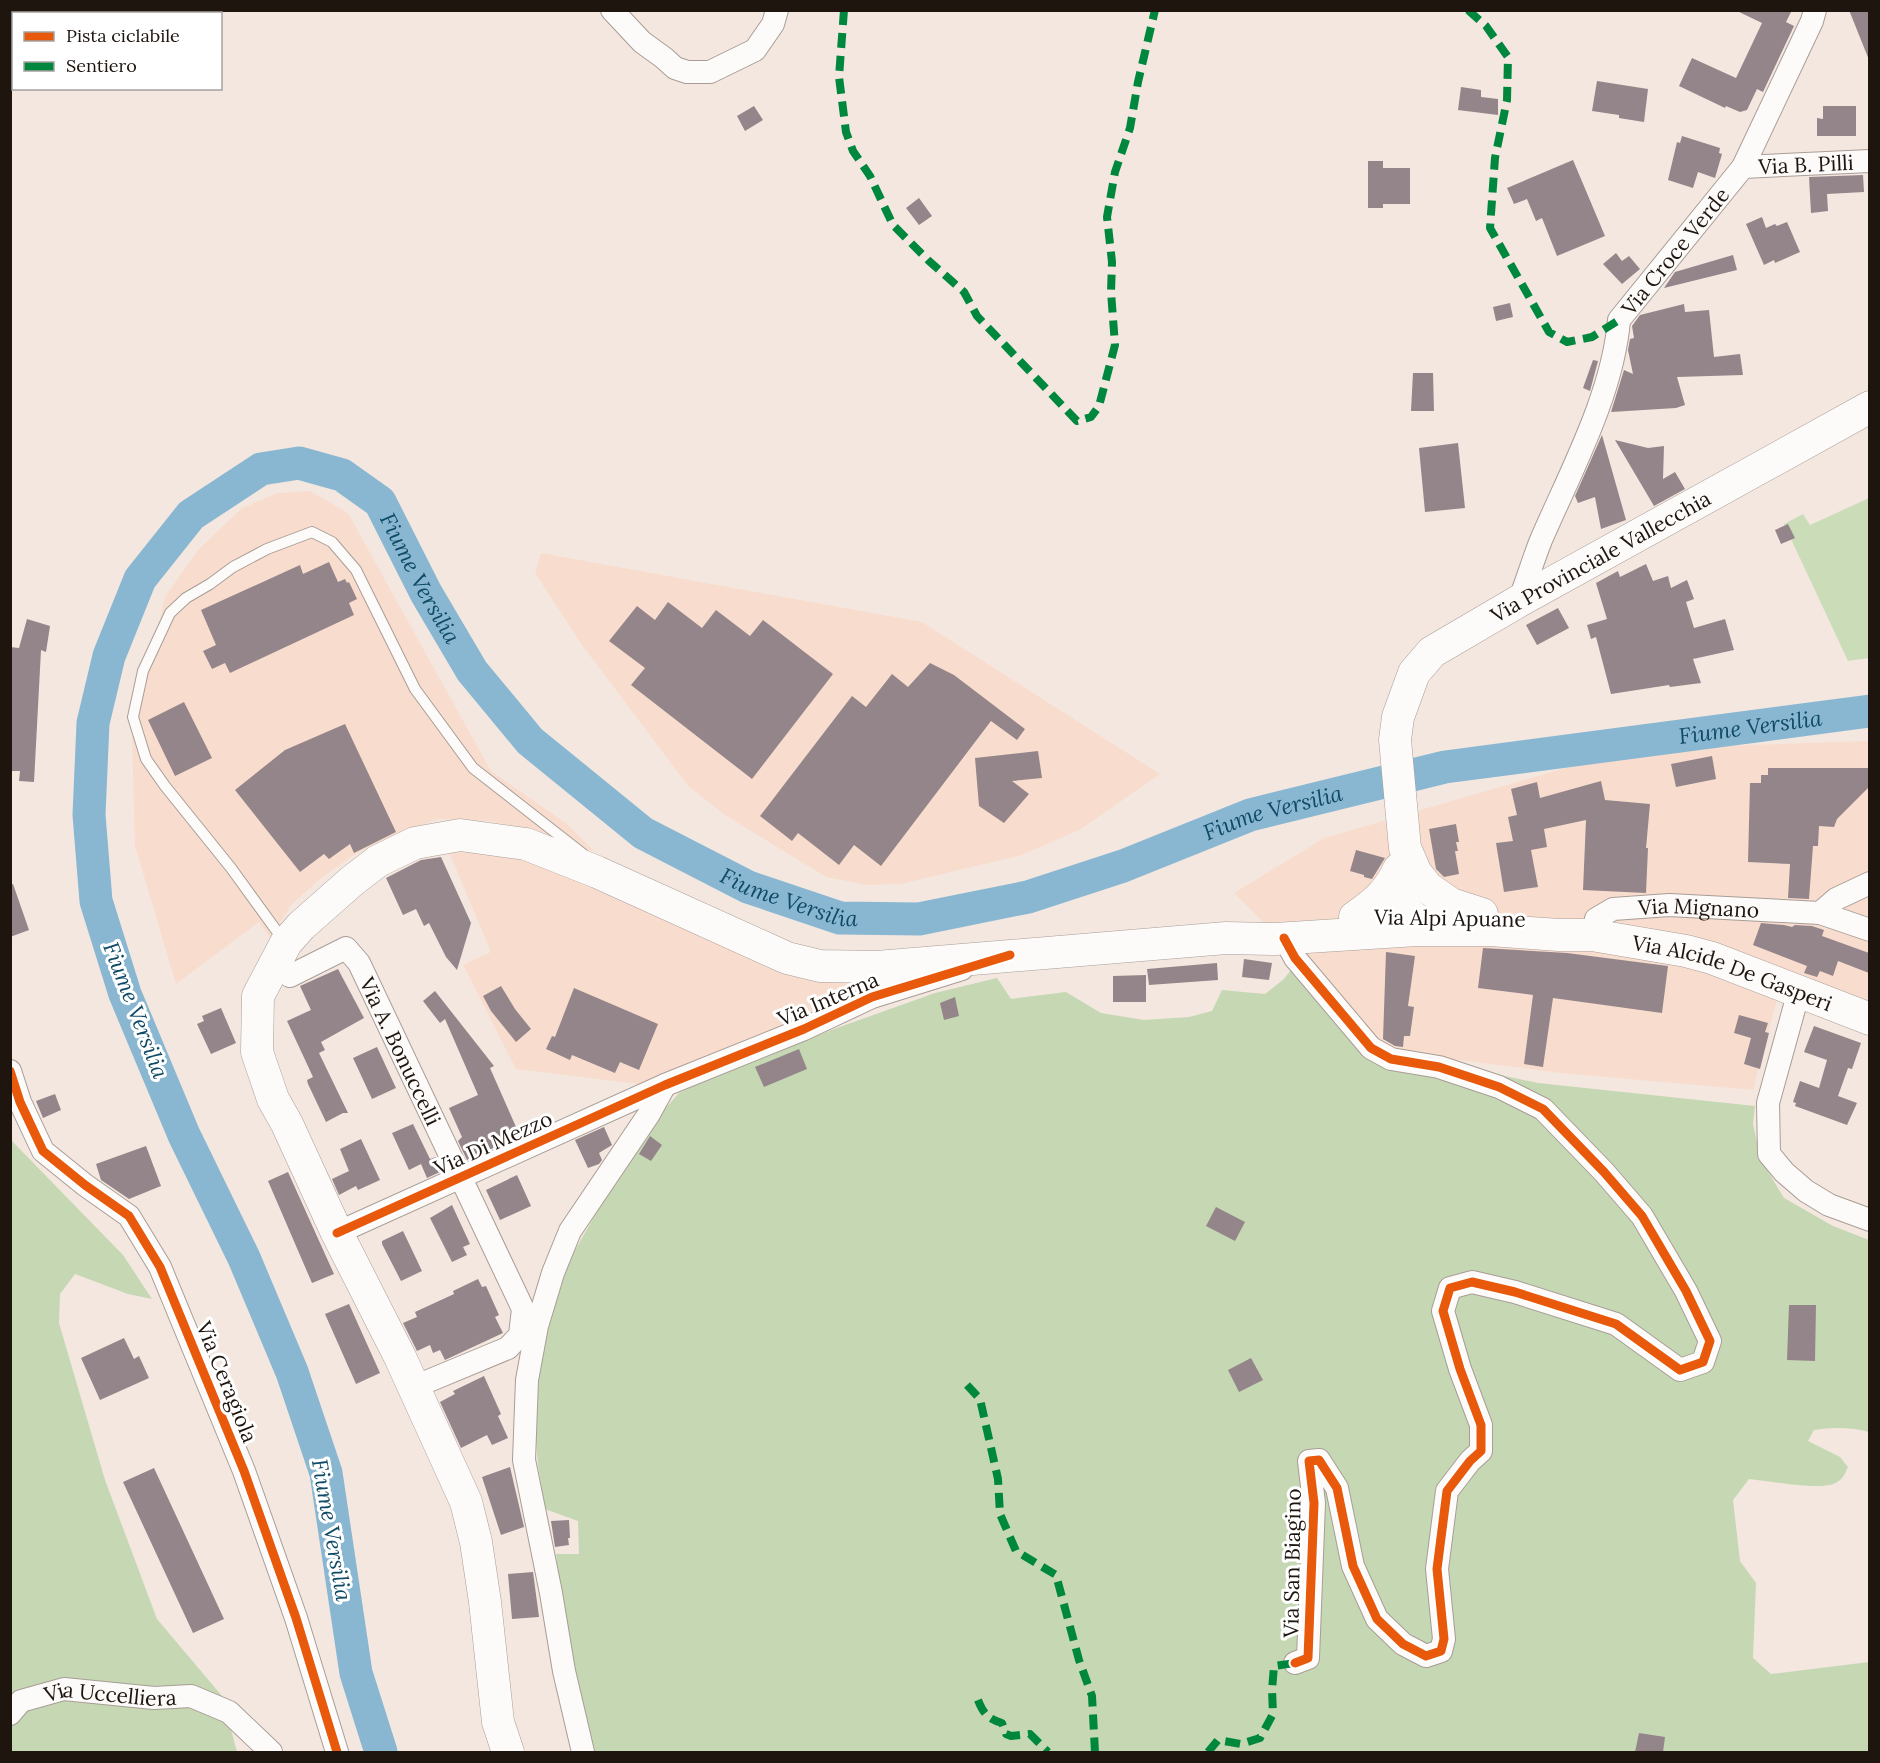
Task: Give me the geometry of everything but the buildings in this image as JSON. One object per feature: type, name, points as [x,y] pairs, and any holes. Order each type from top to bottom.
[{"type":"main road","name":"Via Provinciale Vallecchia","points":[[1404,837],[1395,740],[1398,717],[1414,673],[1432,652],[1869,407]]},
{"type":"main road","points":[[508,1752],[498,1722],[485,1602],[476,1542],[466,1502],[400,1357],[273,1099],[257,1052],[258,996],[286,943],[301,926],[378,861],[415,843],[460,835],[526,844],[597,872],[787,958],[820,966],[877,967],[1240,938],[1328,935],[1413,922]]},
{"type":"main road","points":[[1404,837],[1416,873],[1424,883],[1443,900],[1486,922]]},
{"type":"main road","points":[[1355,917],[1375,904],[1391,885],[1399,868],[1404,837]]},
{"type":"main road","points":[[1413,922],[1424,883]]},
{"type":"main road","points":[[1391,885],[1413,922]]},
{"type":"main road","name":"Via Alpi Apuane","points":[[1240,938],[1284,925],[1355,917],[1413,922],[1486,922],[1559,936],[1592,935]]},
{"type":"main road","name":"Via Alcide De Gasperi","points":[[1592,935],[1704,956],[1869,1019]]},
{"type":"street","points":[[612,10],[642,42],[675,68],[687,72],[710,72],[755,50],[773,24],[777,10]]},
{"type":"street","name":"Via Croce Verde","points":[[1520,601],[1540,542],[1566,486],[1598,406],[1617,347],[1619,320],[1743,167],[1812,21],[1815,10]]},
{"type":"street","name":"Via B. Pilli","points":[[1743,167],[1869,161]]},
{"type":"street","points":[[1820,913],[1836,899],[1869,883]]},
{"type":"street","name":"Via Mignano","points":[[1592,935],[1596,919],[1613,909],[1669,905],[1820,913],[1869,930]]},
{"type":"street","name":"Via San Biagino","points":[[1284,938],[1295,958],[1371,1048],[1391,1059],[1439,1067],[1489,1084],[1543,1109],[1604,1172],[1642,1216],[1686,1291],[1710,1341],[1703,1362],[1680,1370],[1616,1324],[1515,1292],[1472,1282],[1450,1288],[1443,1311],[1460,1369],[1481,1425],[1481,1451],[1470,1461],[1447,1491],[1437,1569],[1444,1640],[1441,1651],[1426,1656],[1403,1644],[1377,1619],[1353,1566],[1336,1488],[1319,1460],[1309,1461],[1314,1503],[1308,1658],[1295,1663]]},
{"type":"street","name":"Via A. Bonuccelli","points":[[290,975],[346,948],[359,963],[523,1309],[520,1335],[508,1348],[426,1382],[415,1392]]},
{"type":"street","name":"Via Interna","points":[[665,1085],[804,1029],[872,997],[1010,955]]},
{"type":"street","points":[[1799,991],[1768,1103],[1770,1154],[1784,1172],[1806,1191],[1829,1205],[1869,1220]]},
{"type":"street","name":"Via Ceragiola","points":[[10,1071],[20,1102],[43,1151],[129,1216],[160,1267],[244,1471],[296,1618],[337,1752]]},
{"type":"street","points":[[583,1752],[564,1671],[524,1460],[527,1380],[537,1326],[553,1274],[570,1231],[649,1114],[665,1085]]},
{"type":"street","name":"Via Di Mezzo","points":[[337,1233],[665,1085]]},
{"type":"street","name":"Via Uccelliera","points":[[10,1714],[21,1701],[64,1689],[154,1698],[191,1696],[229,1712],[271,1752]]},
{"type":"lane","points":[[286,943],[146,759],[133,717],[143,671],[170,613],[186,598],[233,567],[267,549],[312,532],[332,542],[356,570],[415,689],[472,768],[583,853],[597,872]]},
{"type":"shaded area","points":[[310,491],[348,513],[491,771],[567,824],[595,852],[538,832],[490,821],[439,819],[396,834],[354,855],[319,880],[291,905],[270,938],[259,922],[176,984],[135,846],[132,738],[165,597],[198,550],[242,508],[278,493]]},
{"type":"shaded area","points":[[541,553],[922,622],[1160,774],[1081,829],[1022,855],[901,884],[866,885],[826,877],[725,815],[688,786],[582,645],[535,573]]},
{"type":"shaded area","points":[[1869,741],[1869,1005],[1784,973],[1753,1090],[1560,1073],[1382,1050],[1300,958],[1234,893],[1324,838],[1631,749]]},
{"type":"shaded area","points":[[449,852],[482,853],[522,859],[789,970],[885,983],[646,1085],[516,1069],[463,965],[491,952]]},
{"type":"green space","points":[[1869,498],[1869,658],[1848,661],[1784,524],[1803,514],[1810,525]]},
{"type":"green space","points":[[1300,958],[1382,1050],[1538,1083],[1755,1106],[1753,1124],[1761,1160],[1784,1198],[1833,1226],[1869,1240],[1869,1432],[1842,1428],[1814,1430],[1808,1441],[1840,1457],[1848,1467],[1843,1477],[1836,1483],[1825,1486],[1804,1486],[1749,1479],[1733,1500],[1740,1561],[1756,1583],[1753,1658],[1771,1674],[1869,1662],[1869,1752],[592,1752],[571,1682],[556,1554],[579,1554],[578,1521],[545,1509],[538,1465],[533,1402],[542,1338],[566,1266],[607,1194],[655,1120],[679,1093],[721,1072],[834,1029],[935,993],[997,978],[1011,999],[1066,992],[1101,1013],[1144,1020],[1189,1017],[1212,1011],[1222,990],[1265,994],[1284,979]]},
{"type":"green space","points":[[10,1139],[123,1255],[152,1299],[128,1294],[75,1274],[60,1294],[59,1323],[105,1480],[157,1619],[222,1696],[237,1752],[11,1752]]},
{"type":"waterway","name":"Fiume Versilia","points":[[381,1752],[356,1673],[326,1473],[292,1372],[244,1258],[184,1135],[125,994],[96,901],[89,815],[93,723],[109,656],[140,579],[191,515],[261,469],[299,463],[342,475],[380,502],[426,593],[472,671],[530,741],[643,833],[748,887],[840,918],[919,919],[1028,897],[1123,866],[1250,815],[1445,767],[1870,711]]},
{"type":"marked path","points":[[844,10],[839,77],[846,132],[853,151],[870,176],[893,225],[964,292],[977,316],[1077,421],[1091,417],[1099,406],[1115,345],[1111,292],[1112,262],[1107,217],[1115,172],[1130,128],[1155,10]]},
{"type":"marked path","points":[[1468,10],[1486,26],[1508,57],[1507,100],[1495,158],[1490,228],[1549,332],[1567,342],[1592,337],[1619,320]]},
{"type":"marked path","points":[[967,1385],[980,1399],[998,1479],[1000,1514],[1016,1551],[1056,1575],[1079,1660],[1092,1696],[1095,1752]]},
{"type":"marked path","points":[[1208,1752],[1218,1740],[1241,1744],[1260,1738],[1273,1714],[1274,1666],[1295,1663]]},
{"type":"marked path","points":[[978,1700],[987,1715],[1002,1723],[1006,1734],[1011,1736],[1030,1734],[1048,1752]]},
{"type":"cycle path","points":[[1284,938],[1295,958],[1371,1048],[1391,1059],[1439,1067],[1499,1087],[1543,1109],[1604,1172],[1642,1216],[1686,1291],[1710,1341],[1703,1362],[1680,1370],[1616,1324],[1515,1292],[1472,1282],[1450,1288],[1443,1311],[1460,1369],[1481,1425],[1481,1451],[1470,1461],[1447,1491],[1437,1569],[1444,1639],[1441,1651],[1426,1656],[1403,1644],[1377,1619],[1353,1566],[1337,1488],[1319,1460],[1309,1461],[1314,1503],[1308,1658],[1295,1663]]},
{"type":"cycle path","points":[[337,1233],[665,1085],[804,1029],[872,997],[1010,955]]},
{"type":"cycle path","points":[[10,1071],[20,1102],[43,1151],[129,1216],[160,1267],[244,1471],[296,1618],[337,1752]]}]
